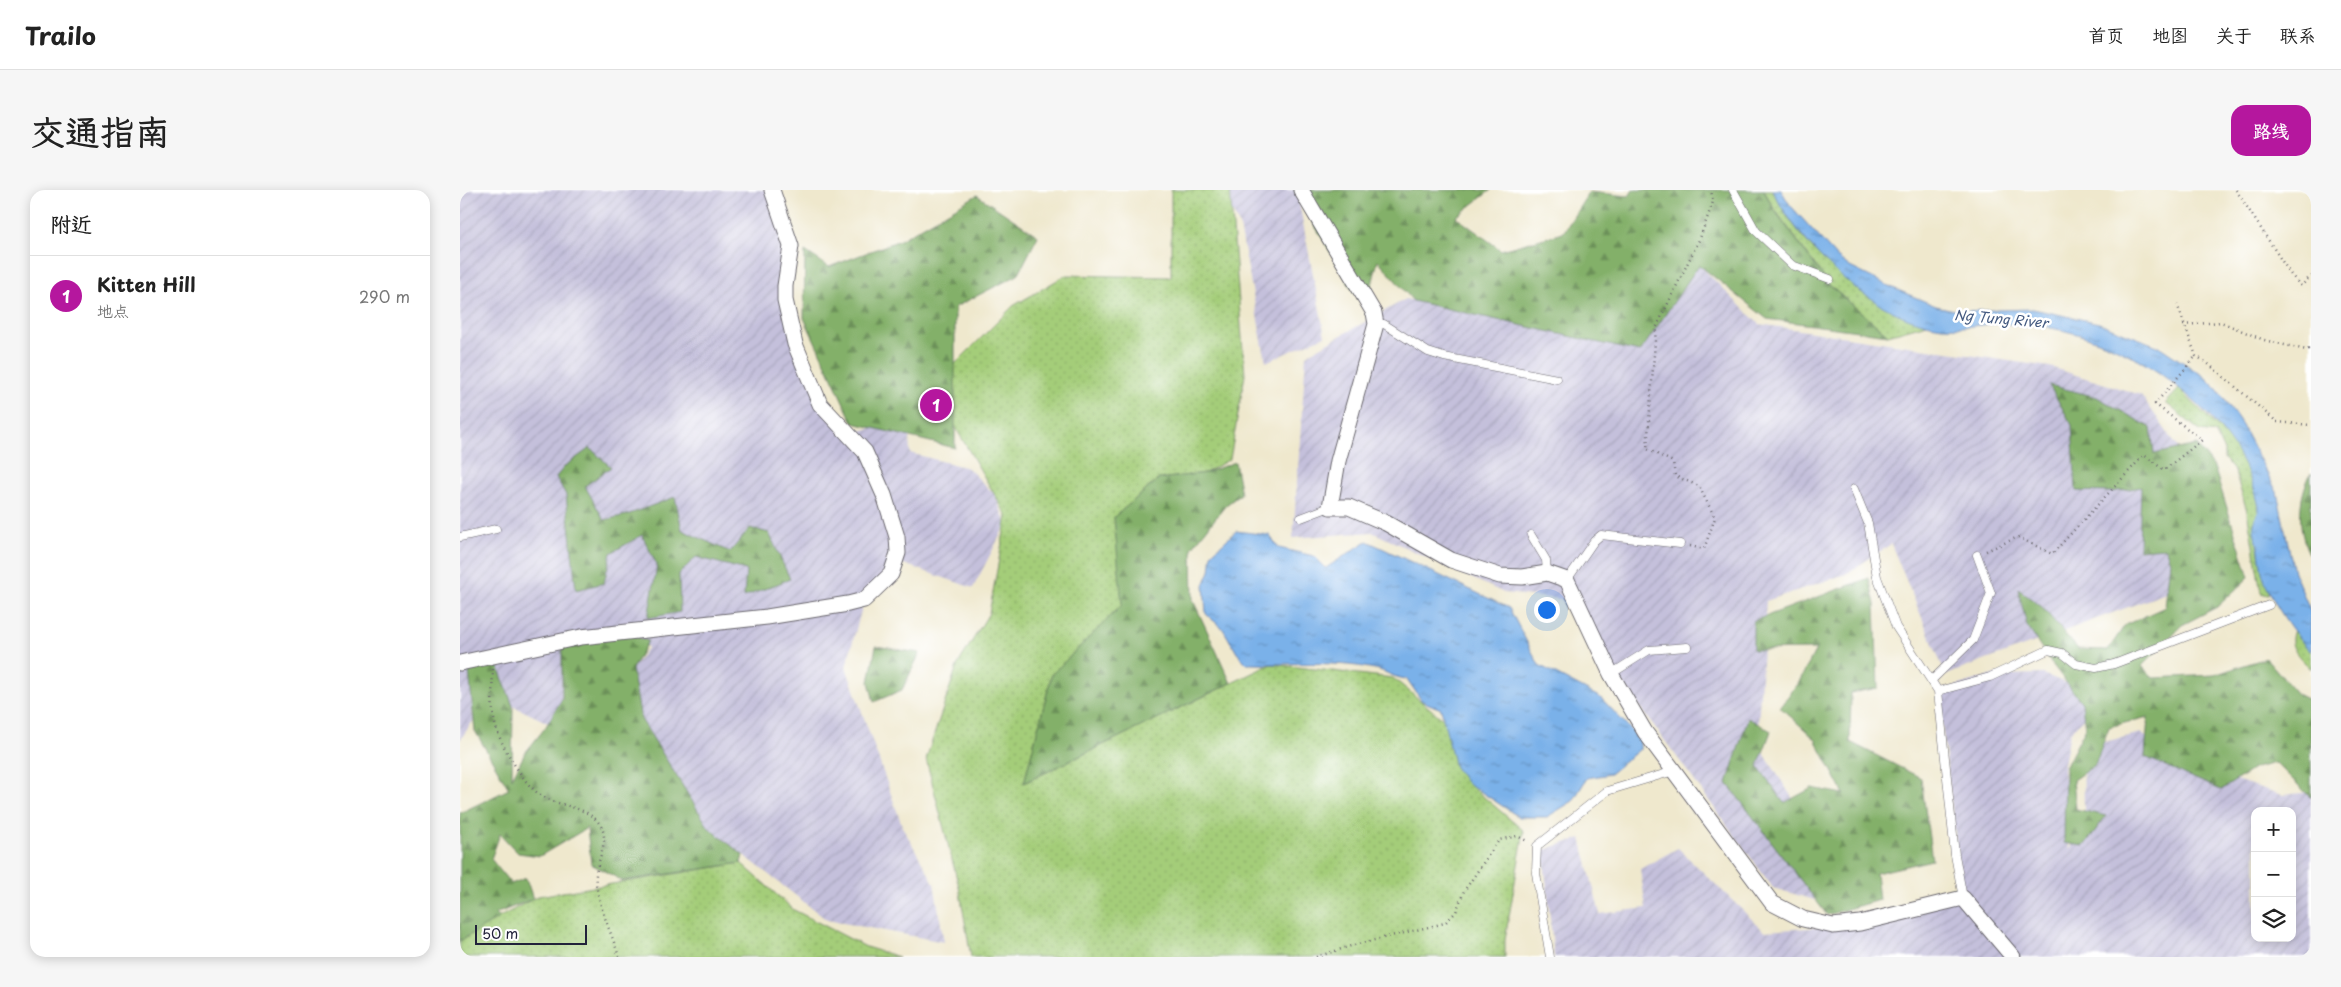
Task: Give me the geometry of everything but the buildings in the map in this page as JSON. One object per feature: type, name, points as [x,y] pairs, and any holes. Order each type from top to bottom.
[{"type":"street","points":[[460,663],[581,636],[767,617],[848,604],[864,600],[891,574],[898,553],[897,537],[884,495],[865,452],[820,404],[795,344],[785,300],[784,286],[791,246],[772,190]]},
{"type":"street","points":[[1301,190],[1374,313],[1376,324],[1338,461],[1330,507],[1349,507],[1386,523],[1451,560],[1500,576],[1522,577],[1547,573],[1567,580],[1611,674],[1646,732],[1772,904],[1803,920],[1833,926],[1860,923],[1963,898],[2014,957]]},
{"type":"lane","points":[[1733,190],[1756,231],[1792,265],[1830,279]]},
{"type":"lane","points":[[1376,324],[1384,324],[1428,352],[1444,357],[1557,379]]},
{"type":"lane","points":[[1854,489],[1868,523],[1877,577],[1896,627],[1938,691],[1955,855],[1963,898]]},
{"type":"lane","points":[[1301,518],[1330,507]]},
{"type":"lane","points":[[460,537],[496,529]]},
{"type":"lane","points":[[1530,535],[1546,560],[1547,573]]},
{"type":"lane","points":[[1567,580],[1594,541],[1601,535],[1680,544]]},
{"type":"lane","points":[[1932,680],[1973,640],[1991,593],[1978,555]]},
{"type":"lane","points":[[1938,691],[1990,676],[2048,650],[2062,653],[2076,664],[2096,668],[2114,664],[2269,605]]},
{"type":"lane","points":[[1611,674],[1649,650],[1687,647]]},
{"type":"lane","points":[[1550,957],[1536,873],[1537,846],[1608,791],[1674,771]]},
{"type":"path","points":[[1680,544],[1704,549],[1715,518],[1698,486],[1675,476],[1672,462],[1647,449],[1656,328],[1700,238],[1713,202],[1711,190]]},
{"type":"path","points":[[2236,190],[2291,275],[2301,286],[2311,276]]},
{"type":"path","points":[[2177,304],[2183,326],[2196,356],[2206,362],[2277,422],[2311,425]]},
{"type":"path","points":[[2183,326],[2221,322],[2264,340],[2306,350],[2311,348]]},
{"type":"path","points":[[1978,555],[2018,537],[2052,554],[2144,455],[2164,470],[2202,440],[2155,404],[2196,356]]},
{"type":"path","points":[[494,656],[492,716],[503,747],[535,791],[545,798],[587,814],[601,828],[604,844],[597,885],[619,957]]},
{"type":"path","points":[[1316,957],[1354,945],[1445,923],[1456,912],[1464,891],[1499,840],[1517,836],[1537,846]]},
{"type":"shaded area","points":[[460,190],[773,190],[791,246],[785,290],[817,397],[848,434],[884,425],[909,435],[910,453],[968,468],[995,495],[1006,524],[973,588],[895,561],[864,600],[846,667],[903,828],[934,883],[944,942],[827,920],[709,828],[641,719],[632,669],[648,647],[625,632],[562,641],[561,729],[513,706],[491,662],[469,661],[473,721],[460,740]]},
{"type":"shaded area","points":[[1222,190],[1294,190],[1298,197],[1325,336],[1266,362],[1240,227]]},
{"type":"shaded area","points":[[1699,265],[1759,324],[2050,367],[2141,395],[2206,487],[2198,581],[1946,675],[1891,544],[1846,574],[1766,601],[1757,742],[1849,888],[1825,903],[1773,888],[1561,599],[1504,593],[1372,532],[1293,538],[1306,355],[1406,299],[1640,352]]},
{"type":"shaded area","points":[[2043,674],[2084,690],[2092,708],[2070,733],[2063,769],[2070,850],[2084,810],[2083,749],[2141,733],[2173,760],[2283,795],[2311,792],[2311,957],[1554,957],[1543,850],[1581,838],[1600,914],[1646,908],[1640,869],[1678,848],[1764,931],[1838,926],[1962,893],[1938,691],[1993,675]]},
{"type":"green space","points":[[1171,190],[1230,190],[1245,375],[1230,459],[1205,473],[1159,479],[1114,517],[1123,605],[1052,674],[1024,783],[1271,664],[1393,678],[1444,720],[1466,782],[1524,831],[1505,939],[1505,957],[971,957],[959,887],[926,759],[957,666],[989,613],[1007,516],[932,387],[1013,306],[1066,275],[1171,277]]},
{"type":"green space","points":[[1294,190],[1491,190],[1456,217],[1501,250],[1563,233],[1589,192],[1629,196],[1633,190],[1764,190],[1773,208],[1830,286],[1888,335],[1767,319],[1699,265],[1640,352],[1413,301],[1378,260],[1371,289],[1354,293]]},
{"type":"green space","points":[[1764,190],[1772,190],[1801,235],[1837,272],[1879,301],[1927,324],[1888,335],[1830,286],[1771,204]]},
{"type":"green space","points":[[977,195],[1038,236],[1018,275],[955,307],[955,448],[853,423],[804,318],[805,251],[829,267],[900,240]]},
{"type":"green space","points":[[2049,385],[2097,397],[2151,428],[2154,454],[2197,445],[2214,467],[2249,577],[2217,607],[2182,625],[2142,666],[2153,678],[2214,675],[2266,658],[2297,694],[2311,701],[2311,798],[2276,763],[2255,768],[2221,790],[2145,757],[2148,717],[2109,727],[2095,765],[2073,780],[2076,809],[2106,816],[2084,846],[2064,843],[2065,768],[2085,729],[2082,703],[2052,664],[2027,626],[2018,589],[2042,607],[2078,649],[2108,650],[2125,625],[2165,607],[2170,561],[2165,548],[2139,550],[2141,487],[2111,492],[2076,491],[2072,425]]},
{"type":"green space","points":[[2179,389],[2232,441],[2246,466],[2259,503],[2260,512],[2254,525],[2264,579],[2270,590],[2268,595],[2261,593],[2247,511],[2235,472],[2224,458],[2224,451],[2215,433],[2200,431],[2166,403]]},
{"type":"green space","points":[[590,448],[611,467],[585,486],[604,520],[627,515],[675,497],[682,530],[730,552],[750,528],[769,533],[790,579],[744,597],[746,570],[696,557],[679,574],[680,612],[648,618],[657,565],[642,535],[611,553],[604,583],[576,590],[566,495],[556,477],[565,466]]},
{"type":"green space","points":[[1235,462],[1241,494],[1226,505],[1192,548],[1193,600],[1231,683],[1024,783],[1052,674],[1122,605],[1114,517],[1159,479],[1205,473]]},
{"type":"green space","points":[[2311,473],[2311,558],[2303,537],[2300,516],[2303,494]]},
{"type":"green space","points":[[1869,578],[1875,604],[1878,688],[1851,693],[1850,742],[1921,778],[1932,860],[1876,873],[1879,900],[1827,915],[1727,783],[1748,718],[1771,731],[1758,766],[1784,803],[1812,788],[1844,794],[1815,739],[1780,707],[1800,680],[1816,649],[1753,650],[1753,621]]},
{"type":"green space","points":[[2294,630],[2311,652],[2311,669],[2293,647],[2292,636]]},
{"type":"green space","points":[[625,632],[648,641],[632,669],[641,719],[709,828],[743,855],[741,863],[623,881],[591,864],[587,828],[540,856],[518,853],[500,834],[491,859],[511,884],[526,878],[533,899],[495,914],[499,918],[460,941],[460,813],[509,789],[475,731],[468,661],[494,656],[513,706],[512,778],[525,753],[545,728],[562,699],[562,641]]},
{"type":"green space","points":[[876,646],[920,653],[902,690],[874,702],[869,682]]},
{"type":"green space","points":[[741,863],[794,910],[866,947],[899,957],[460,957],[460,939],[538,896]]},
{"type":"water","name":"Ng Tung River","points":[[1772,190],[1781,190],[1790,205],[1837,257],[1850,267],[1893,288],[1936,306],[1959,311],[2033,309],[2099,323],[2160,347],[2205,377],[2217,389],[2239,420],[2277,492],[2294,572],[2311,612],[2311,652],[2284,617],[2272,598],[2264,579],[2254,529],[2259,506],[2246,469],[2238,454],[2217,425],[2179,388],[2160,373],[2140,361],[2119,350],[2075,333],[2029,325],[1997,324],[1942,327],[1916,321],[1890,310],[1842,277],[1821,257],[1785,212]]},
{"type":"water","points":[[1236,531],[1269,535],[1279,548],[1314,556],[1326,568],[1367,541],[1509,608],[1539,665],[1601,698],[1640,739],[1640,749],[1610,774],[1587,778],[1573,801],[1547,817],[1519,817],[1466,782],[1455,767],[1441,709],[1422,701],[1407,679],[1359,666],[1311,663],[1247,664],[1237,653],[1223,629],[1206,614],[1204,585],[1210,571],[1212,553]]},
{"type":"place","name":"Kitten Hill","points":[[936,405]]}]
